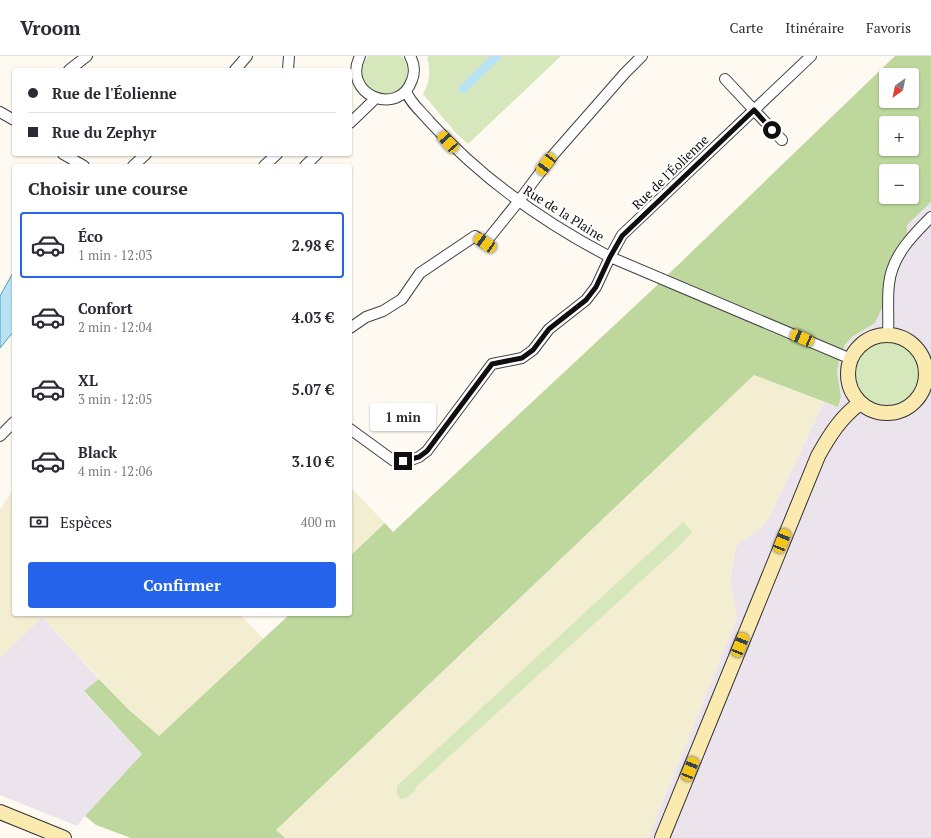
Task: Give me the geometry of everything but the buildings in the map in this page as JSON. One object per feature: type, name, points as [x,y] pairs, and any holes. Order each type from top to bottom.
[{"type":"street","points":[[72,68],[87,56]]},
{"type":"street","points":[[237,68],[246,56]]},
{"type":"street","points":[[288,68],[289,56]]},
{"type":"street","points":[[360,56],[357,62],[353,81],[376,98],[390,99],[406,91],[411,84],[414,76],[413,57]]},
{"type":"street","points":[[352,327],[366,317],[383,311],[402,299],[420,273],[475,236],[485,243],[554,154],[625,73],[642,56]]},
{"type":"street","name":"Rue de l'Éolienne","points":[[352,430],[394,461],[410,460],[419,457],[427,451],[492,364],[522,358],[533,350],[549,329],[586,300],[596,287],[622,236],[811,56]]},
{"type":"street","points":[[725,79],[782,140]]},
{"type":"street","name":"Rue de la Plaine","points":[[406,91],[413,103],[448,142],[489,178],[518,202],[576,239],[610,257],[851,359]]},
{"type":"street","points":[[352,121],[376,98]]},
{"type":"street","points":[[0,112],[12,119]]},
{"type":"street","points":[[66,156],[80,164]]},
{"type":"street","points":[[135,164],[144,156]]},
{"type":"street","points":[[266,164],[275,156]]},
{"type":"street","points":[[307,164],[315,156]]},
{"type":"street","points":[[888,334],[889,284],[893,267],[905,245],[931,217]]},
{"type":"street","points":[[888,334],[899,336],[910,342],[919,351],[929,374],[918,398],[908,407],[897,412],[884,413],[871,410],[860,403],[853,394],[848,383],[848,371],[851,359],[856,349],[865,341],[875,336],[888,334]]},
{"type":"street","points":[[662,838],[803,488],[831,433],[842,419],[860,403]]},
{"type":"street","points":[[0,436],[12,424]]},
{"type":"street","points":[[0,812],[64,838]]},
{"type":"shaded area","points":[[931,202],[931,838],[648,838],[737,617],[730,580],[736,546],[761,528],[768,519],[824,402],[838,407],[841,397],[837,372],[840,357],[845,345],[852,337],[875,323],[883,306],[883,284],[899,244],[907,234],[907,225]]},
{"type":"shaded area","points":[[754,375],[824,402],[768,519],[761,528],[736,546],[730,580],[737,617],[648,838],[285,838],[276,830]]},
{"type":"shaded area","points":[[352,489],[385,523],[352,554]]},
{"type":"shaded area","points":[[12,491],[12,616],[242,616],[264,639],[159,737],[129,710],[42,617],[0,658],[0,510]]},
{"type":"shaded area","points":[[42,617],[99,679],[84,692],[142,754],[77,826],[0,795],[0,658]]},
{"type":"green space","points":[[368,56],[401,56],[407,65],[408,71],[403,87],[395,92],[386,94],[376,92],[368,86],[363,78],[363,68]]},
{"type":"green space","points":[[561,56],[468,144],[456,133],[423,94],[427,85],[429,72],[427,57]]},
{"type":"green space","points":[[895,56],[931,56],[931,202],[907,225],[907,234],[899,244],[883,284],[883,306],[875,323],[852,337],[845,345],[840,357],[837,372],[841,397],[838,407],[754,375],[276,830],[285,838],[131,838],[96,825],[85,816],[142,754],[84,691],[99,679],[129,710],[159,736],[288,616],[352,616],[352,554],[385,523],[393,532],[651,291],[879,71],[879,108],[919,108],[919,68],[883,68]]},
{"type":"green space","points":[[880,340],[894,340],[906,345],[915,354],[920,366],[918,386],[911,397],[894,406],[880,406],[868,401],[859,392],[854,380],[854,366],[859,354],[868,345]]},
{"type":"green space","points":[[683,522],[692,532],[676,549],[417,786],[410,795],[406,798],[400,799],[397,795],[397,786]]},
{"type":"water","points":[[12,275],[12,333],[0,348],[0,296]]},
{"type":"waterway","points":[[463,89],[497,56]]},
{"type":"route","points":[[403,461],[419,457],[427,451],[492,364],[522,358],[533,350],[549,329],[586,300],[596,287],[622,236],[754,110],[772,130]]}]
